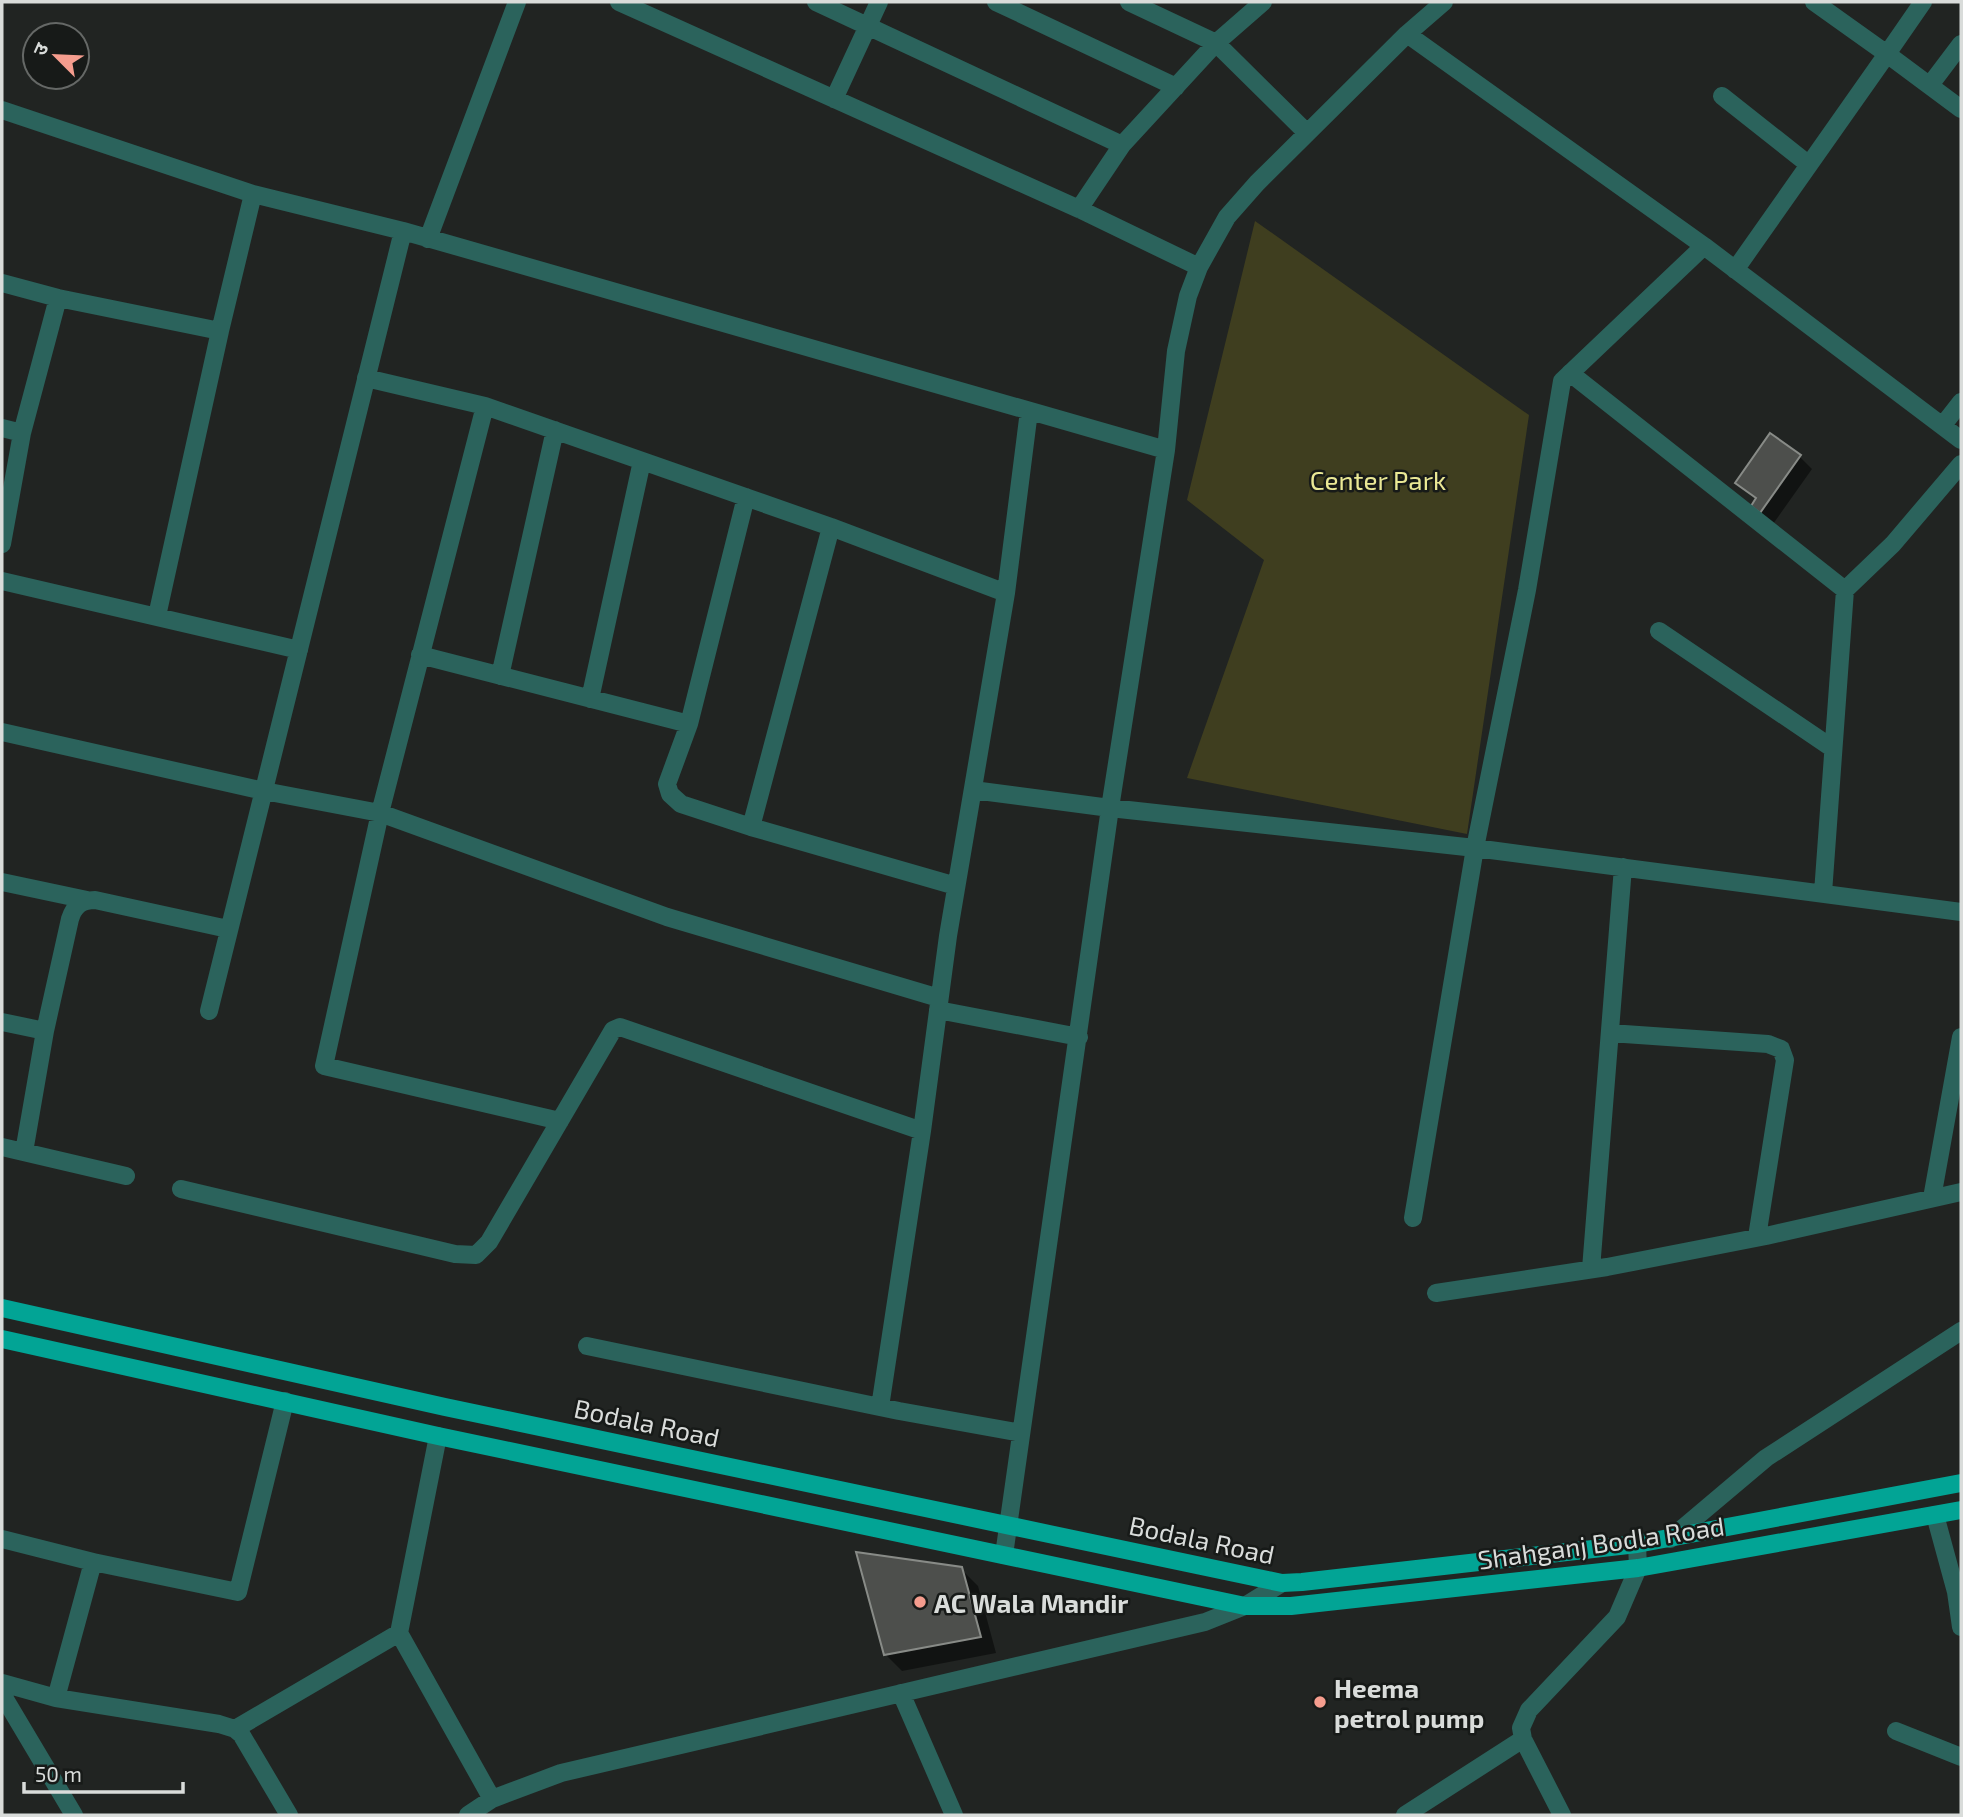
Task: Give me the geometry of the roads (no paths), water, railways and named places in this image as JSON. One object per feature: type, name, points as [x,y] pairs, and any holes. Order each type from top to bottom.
[{"type":"main road","name":"Bodala Road","points":[[2,1308],[458,1410],[1282,1583]]},
{"type":"main road","points":[[2,1339],[438,1436],[1245,1606]]},
{"type":"main road","name":"Shahganj Bodla Road","points":[[1282,1583],[1637,1544],[1961,1483]]},
{"type":"main road","name":"Shahganj Bodla Road","points":[[1245,1606],[1291,1605],[1638,1568],[1961,1510]]},
{"type":"street","points":[[428,239],[517,2]]},
{"type":"street","points":[[620,2],[1079,209],[1199,267]]},
{"type":"street","points":[[816,2],[1122,145]]},
{"type":"street","points":[[834,99],[879,2]]},
{"type":"street","points":[[996,2],[1177,87]]},
{"type":"street","points":[[1129,2],[1216,43],[1307,134]]},
{"type":"street","points":[[1079,209],[1122,145],[1216,43],[1264,2]]},
{"type":"street","points":[[1004,1555],[1110,808],[1166,450],[1176,351],[1188,296],[1199,267],[1227,217],[1257,183],[1407,34],[1444,2]]},
{"type":"street","points":[[1814,2],[1961,108]]},
{"type":"street","points":[[1735,270],[1920,3]]},
{"type":"street","points":[[1407,34],[1704,246],[1961,440]]},
{"type":"street","points":[[1930,85],[1961,44]]},
{"type":"street","points":[[1722,96],[1808,164]]},
{"type":"street","points":[[2,110],[253,194],[403,231],[1166,450]]},
{"type":"street","points":[[157,616],[253,194]]},
{"type":"street","points":[[209,1011],[403,231]]},
{"type":"street","points":[[1413,1218],[1475,848],[1527,590],[1562,381],[1704,246]]},
{"type":"street","points":[[2,283],[58,298],[220,331]]},
{"type":"street","points":[[2,544],[22,433],[58,298]]},
{"type":"street","points":[[1570,373],[1845,590]]},
{"type":"street","points":[[366,378],[485,406],[831,527],[1006,593]]},
{"type":"street","points":[[1943,425],[1961,402]]},
{"type":"street","points":[[485,406],[380,813],[324,1066],[559,1121]]},
{"type":"street","points":[[880,1407],[957,886],[1006,593],[1029,411]]},
{"type":"street","points":[[2,428],[22,433]]},
{"type":"street","points":[[500,676],[555,430]]},
{"type":"street","points":[[590,699],[642,461]]},
{"type":"street","points":[[1823,893],[1845,590],[1893,544],[1961,464]]},
{"type":"street","points":[[746,497],[690,724],[667,784],[670,794],[681,804],[751,827],[957,886]]},
{"type":"street","points":[[751,827],[831,527]]},
{"type":"street","points":[[2,580],[299,650]]},
{"type":"street","points":[[1659,631],[1832,748]]},
{"type":"street","points":[[420,655],[690,724]]},
{"type":"street","points":[[2,732],[264,791],[380,813],[667,917],[939,1004],[1079,1037]]},
{"type":"street","points":[[973,790],[1110,808],[1475,848],[1961,912]]},
{"type":"street","points":[[1591,1269],[1623,867]]},
{"type":"street","points":[[2,883],[228,929]]},
{"type":"street","points":[[24,1152],[45,1031],[70,919],[78,904],[87,900]]},
{"type":"street","points":[[2,1022],[45,1031]]},
{"type":"street","points":[[181,1189],[455,1254],[476,1255],[489,1242],[613,1030],[620,1027],[922,1131]]},
{"type":"street","points":[[1610,1033],[1768,1044],[1781,1049],[1784,1060],[1757,1237]]},
{"type":"street","points":[[1931,1198],[1961,1037]]},
{"type":"street","points":[[2,1147],[126,1176]]},
{"type":"street","points":[[1436,1293],[1591,1269],[1757,1237],[1961,1192]]},
{"type":"street","points":[[1670,1539],[1766,1458],[1961,1331]]},
{"type":"street","points":[[587,1346],[880,1407],[1021,1433]]},
{"type":"street","points":[[2,1539],[93,1562],[238,1592],[285,1401]]},
{"type":"street","points":[[438,1436],[399,1633],[492,1799]]},
{"type":"street","points":[[1936,1515],[1956,1592],[1961,1628]]},
{"type":"street","points":[[1562,1815],[1523,1739],[1521,1728],[1529,1710],[1617,1617],[1638,1568],[1637,1544]]},
{"type":"street","points":[[56,1698],[93,1562]]},
{"type":"street","points":[[468,1815],[492,1799],[561,1773],[1205,1622],[1245,1606],[1282,1583]]},
{"type":"street","points":[[235,1729],[399,1633]]},
{"type":"street","points":[[2,1683],[56,1698],[219,1724],[235,1729],[289,1815]]},
{"type":"street","points":[[901,1693],[954,1815]]},
{"type":"street","points":[[2,1694],[74,1815]]},
{"type":"street","points":[[1896,1731],[1961,1756]]},
{"type":"street","points":[[1405,1815],[1523,1739]]},
{"type":"place","name":"AC Wala Mandir","points":[[920,1602]]},
{"type":"place","name":"Heema petrol pump","points":[[1320,1702]]},
{"type":"park label","name":"Center Park","points":[[1378,479]]}]
